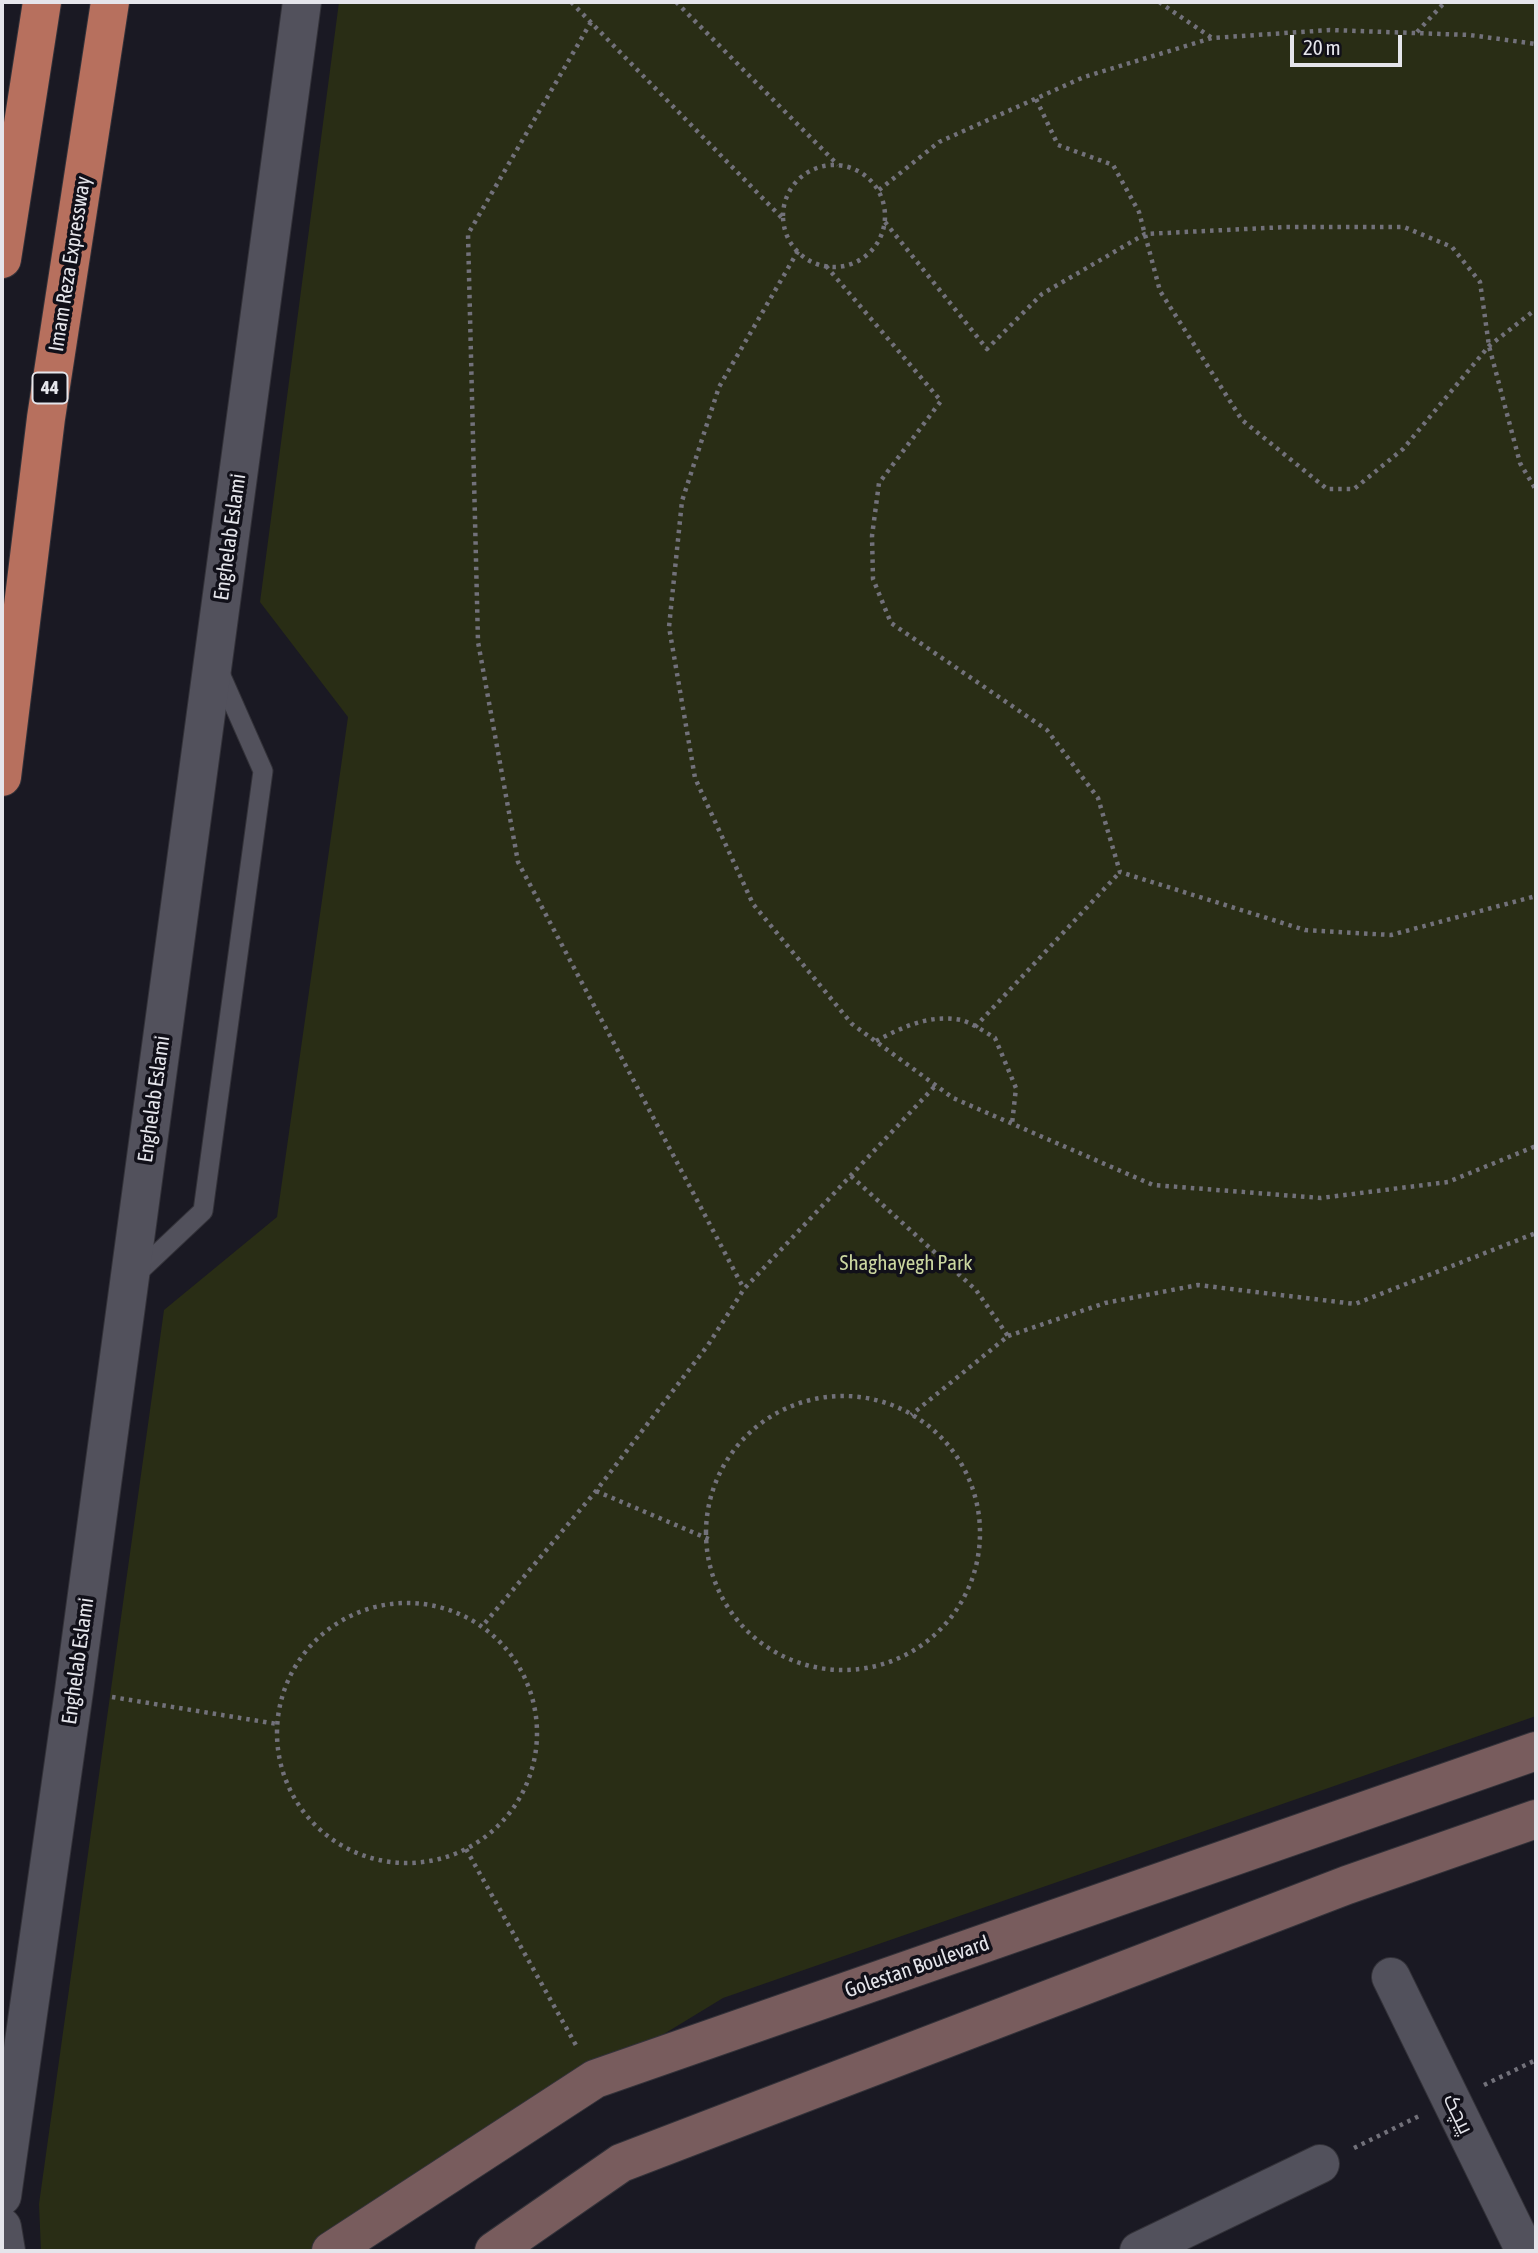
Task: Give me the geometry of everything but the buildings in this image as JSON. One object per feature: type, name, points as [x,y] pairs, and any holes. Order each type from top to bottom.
[{"type":"highway","points":[[2,259],[42,2]]},
{"type":"highway","name":"Imam Reza Expressway","points":[[2,777],[46,418],[110,2]]},
{"type":"main road","name":"Golestan Boulevard","points":[[331,2251],[595,2079],[1536,1751]]},
{"type":"main road","points":[[495,2251],[621,2163],[1347,1885],[1536,1819]]},
{"type":"street","name":"Enghelab Eslami","points":[[2,2196],[74,1691],[302,2]]},
{"type":"street","name":"پیچک","points":[[1391,1977],[1525,2251]]},
{"type":"street","points":[[1139,2251],[1320,2164]]},
{"type":"street","points":[[2,2227],[6,2251]]},
{"type":"lane","points":[[130,1280],[203,1211],[260,799],[263,771],[213,659]]},
{"type":"path","points":[[571,2],[783,219]]},
{"type":"path","points":[[676,2],[839,165]]},
{"type":"path","points":[[1159,2],[1212,38]]},
{"type":"path","points":[[1417,33],[1445,2]]},
{"type":"path","points":[[591,22],[468,234],[478,642],[518,862],[744,1289]]},
{"type":"path","points":[[879,190],[939,142],[1084,77],[1212,38],[1330,30],[1470,35],[1536,44]]},
{"type":"path","points":[[1036,99],[1058,145],[1113,165],[1139,212],[1160,291],[1242,419],[1327,489],[1354,489],[1403,449],[1489,346],[1536,309]]},
{"type":"path","points":[[839,165],[855,169],[869,178],[879,190],[885,222],[880,238],[865,256],[842,266],[826,266],[811,261],[797,251],[788,236],[783,219],[785,201],[793,186],[806,174],[822,166],[839,165]]},
{"type":"path","points":[[885,222],[987,349],[1042,294],[1145,234],[1286,228],[1404,228],[1452,247],[1480,282],[1489,346],[1520,463],[1536,490]]},
{"type":"path","points":[[797,251],[719,387],[682,501],[669,627],[695,778],[753,904],[852,1024],[953,1098],[1153,1185],[1321,1198],[1448,1182],[1536,1146]]},
{"type":"path","points":[[826,266],[941,401],[879,483],[872,536],[873,579],[891,623],[1047,730],[1098,797],[1120,872]]},
{"type":"path","points":[[1120,872],[1305,930],[1391,935],[1536,896]]},
{"type":"path","points":[[975,1027],[1120,872]]},
{"type":"path","points":[[876,1041],[907,1025],[933,1019],[962,1021],[995,1038],[1016,1088],[1012,1124]]},
{"type":"path","points":[[485,1623],[596,1491],[708,1345],[744,1289],[936,1085]]},
{"type":"path","points":[[850,1175],[976,1290],[1009,1336]]},
{"type":"path","points":[[911,1415],[1009,1336],[1105,1303],[1198,1285],[1355,1304],[1536,1233]]},
{"type":"path","points":[[836,1395],[883,1401],[911,1415],[926,1423],[959,1457],[978,1501],[981,1549],[967,1594],[939,1633],[899,1660],[852,1671],[809,1667],[769,1650],[736,1621],[714,1584],[711,1541],[709,1498],[726,1458],[755,1426],[793,1404],[836,1395]]},
{"type":"path","points":[[596,1491],[711,1541]]},
{"type":"path","points":[[447,1607],[485,1623],[516,1658],[535,1697],[540,1740],[531,1782],[508,1819],[466,1849],[390,1864],[348,1851],[313,1826],[288,1791],[276,1749],[278,1706],[294,1665],[323,1632],[360,1610],[447,1607]]},
{"type":"path","points":[[74,1691],[277,1724]]},
{"type":"path","points":[[466,1849],[595,2079]]},
{"type":"green space","name":"Shaghayegh Park","points":[[339,2],[1536,2],[1536,1716],[723,1998],[308,2251],[41,2251],[39,2204],[164,1310],[277,1217],[348,717],[260,602]]}]
